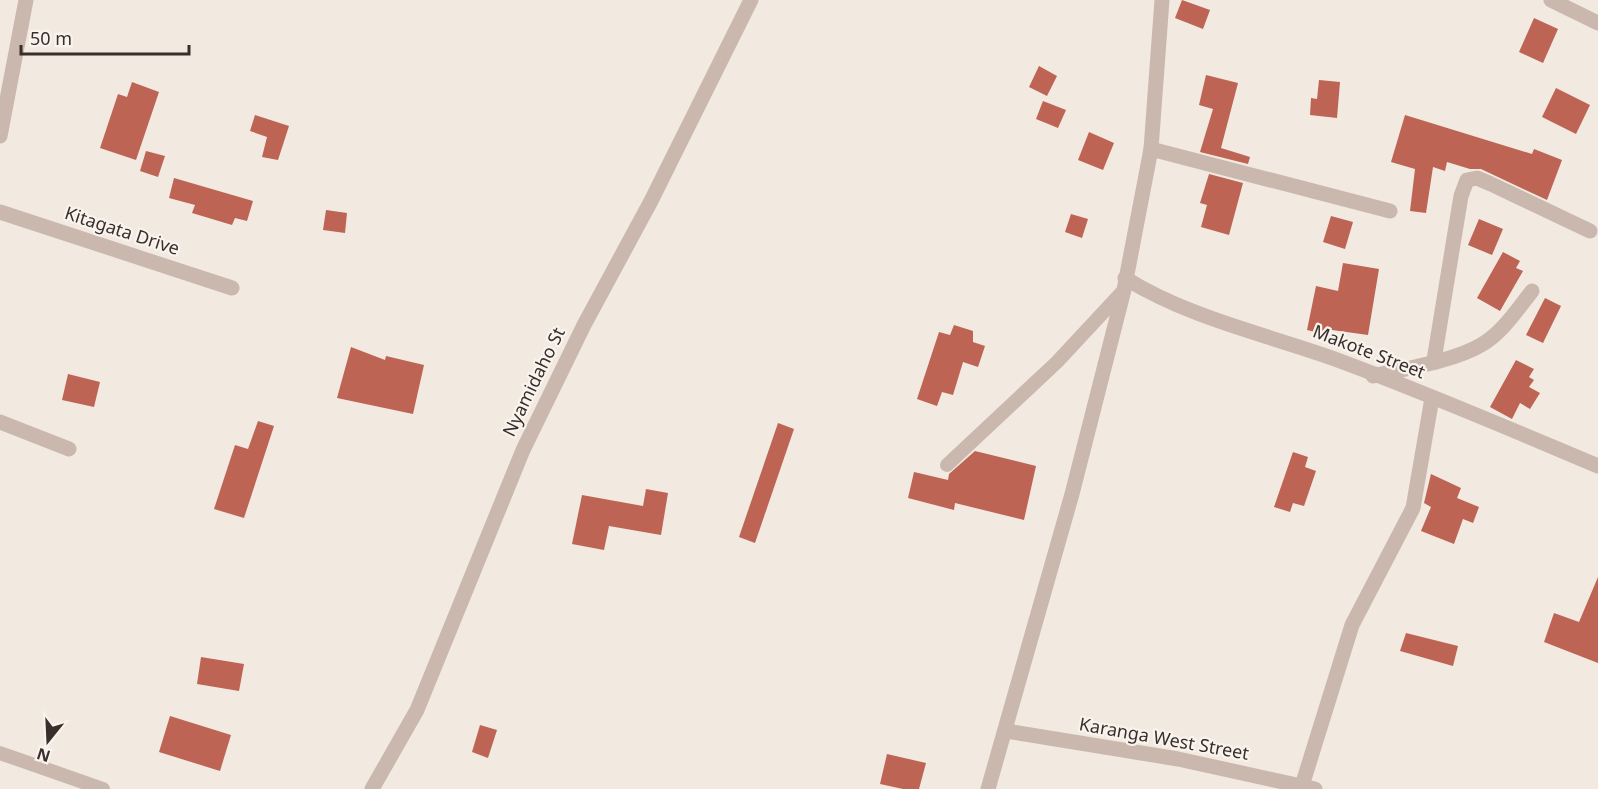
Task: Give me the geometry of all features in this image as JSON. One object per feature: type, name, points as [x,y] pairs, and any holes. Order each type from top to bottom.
[{"type":"street","points":[[0,136],[26,0]]},
{"type":"street","name":"Nyamidaho St","points":[[372,789],[417,710],[528,439],[584,325],[662,181],[751,0]]},
{"type":"street","points":[[988,789],[1072,494],[1125,284],[1150,149],[1162,0]]},
{"type":"street","points":[[1551,0],[1598,22]]},
{"type":"street","points":[[1150,149],[1390,211]]},
{"type":"street","points":[[1434,360],[1461,196],[1467,180],[1477,178],[1590,231]]},
{"type":"street","name":"Kitagata Drive","points":[[0,212],[232,288]]},
{"type":"street","name":"Makote Street","points":[[1125,284],[1195,311],[1327,356],[1598,465]]},
{"type":"street","points":[[1373,376],[1457,355],[1480,346],[1496,334],[1532,291]]},
{"type":"street","points":[[1306,788],[1352,625],[1413,508],[1432,398]]},
{"type":"street","points":[[0,422],[69,449]]},
{"type":"street","name":"Karanga West Street","points":[[1006,731],[1178,759],[1306,788]]},
{"type":"lane","points":[[947,465],[1057,362],[1125,284]]},
{"type":"lane","points":[[0,753],[103,789]]},
{"type":"building","points":[[1182,0],[1210,10],[1203,29],[1175,18]]},
{"type":"building","points":[[1534,18],[1558,29],[1543,63],[1519,52]]},
{"type":"building","points":[[1039,66],[1057,76],[1047,96],[1029,87]]},
{"type":"building","points":[[1206,75],[1238,83],[1221,148],[1250,157],[1248,164],[1200,152],[1213,109],[1199,105]]},
{"type":"building","points":[[1319,80],[1340,82],[1337,118],[1310,115],[1311,98],[1317,99]]},
{"type":"building","points":[[132,82],[159,92],[136,160],[100,148],[118,94],[127,97]]},
{"type":"building","points":[[1556,88],[1590,105],[1576,134],[1542,117]]},
{"type":"building","points":[[1043,101],[1066,110],[1058,128],[1036,119]]},
{"type":"building","points":[[255,115],[289,126],[278,160],[262,157],[267,137],[250,131]]},
{"type":"building","points":[[1405,115],[1532,154],[1534,149],[1562,160],[1547,200],[1481,169],[1470,169],[1447,162],[1445,171],[1433,167],[1426,213],[1410,211],[1415,169],[1391,162]]},
{"type":"building","points":[[1089,132],[1114,143],[1103,170],[1078,160]]},
{"type":"building","points":[[146,151],[165,156],[158,177],[140,171]]},
{"type":"building","points":[[1209,174],[1243,183],[1229,235],[1201,227],[1207,205],[1200,203]]},
{"type":"building","points":[[174,178],[253,201],[247,221],[235,218],[232,225],[192,213],[195,205],[169,198]]},
{"type":"building","points":[[326,210],[347,213],[345,233],[323,230]]},
{"type":"building","points":[[1071,214],[1088,219],[1082,238],[1065,232]]},
{"type":"building","points":[[1331,216],[1353,222],[1345,249],[1323,242]]},
{"type":"building","points":[[1479,219],[1503,229],[1492,255],[1468,245]]},
{"type":"building","points":[[1503,252],[1520,261],[1516,268],[1523,271],[1500,311],[1477,298]]},
{"type":"building","points":[[1343,263],[1379,269],[1368,335],[1325,329],[1324,334],[1307,330],[1316,286],[1338,291]]},
{"type":"building","points":[[1545,298],[1561,306],[1543,343],[1526,335]]},
{"type":"building","points":[[954,325],[973,331],[973,342],[985,346],[978,367],[963,362],[953,395],[942,392],[937,406],[917,399],[939,332],[950,335]]},
{"type":"building","points":[[351,347],[385,360],[386,356],[424,365],[413,414],[337,398]]},
{"type":"building","points":[[1516,360],[1534,369],[1529,377],[1534,380],[1529,387],[1540,393],[1530,409],[1520,403],[1512,419],[1490,407]]},
{"type":"building","points":[[68,374],[100,382],[94,407],[62,400]]},
{"type":"building","points":[[258,421],[274,426],[244,518],[214,509],[235,445],[248,449]]},
{"type":"building","points":[[778,423],[794,429],[755,543],[739,537]]},
{"type":"building","points":[[975,451],[1036,466],[1024,520],[955,503],[954,510],[908,498],[914,472],[948,480],[949,474]]},
{"type":"building","points":[[1293,452],[1308,457],[1305,467],[1316,471],[1304,506],[1293,503],[1290,512],[1274,507]]},
{"type":"building","points":[[1431,474],[1461,488],[1457,498],[1479,507],[1473,523],[1463,519],[1454,544],[1421,531],[1431,507],[1424,503]]},
{"type":"building","points":[[646,489],[668,493],[661,535],[609,526],[604,550],[572,544],[582,495],[643,506]]},
{"type":"building","points":[[1598,577],[1598,663],[1544,642],[1554,613],[1579,622]]},
{"type":"building","points":[[1406,633],[1458,646],[1453,666],[1400,651]]},
{"type":"building","points":[[201,657],[244,664],[239,691],[197,684]]},
{"type":"building","points":[[170,716],[231,735],[220,771],[159,752]]},
{"type":"building","points":[[480,725],[497,730],[488,758],[472,752]]},
{"type":"building","points":[[887,754],[926,763],[919,789],[903,789],[880,784]]}]
